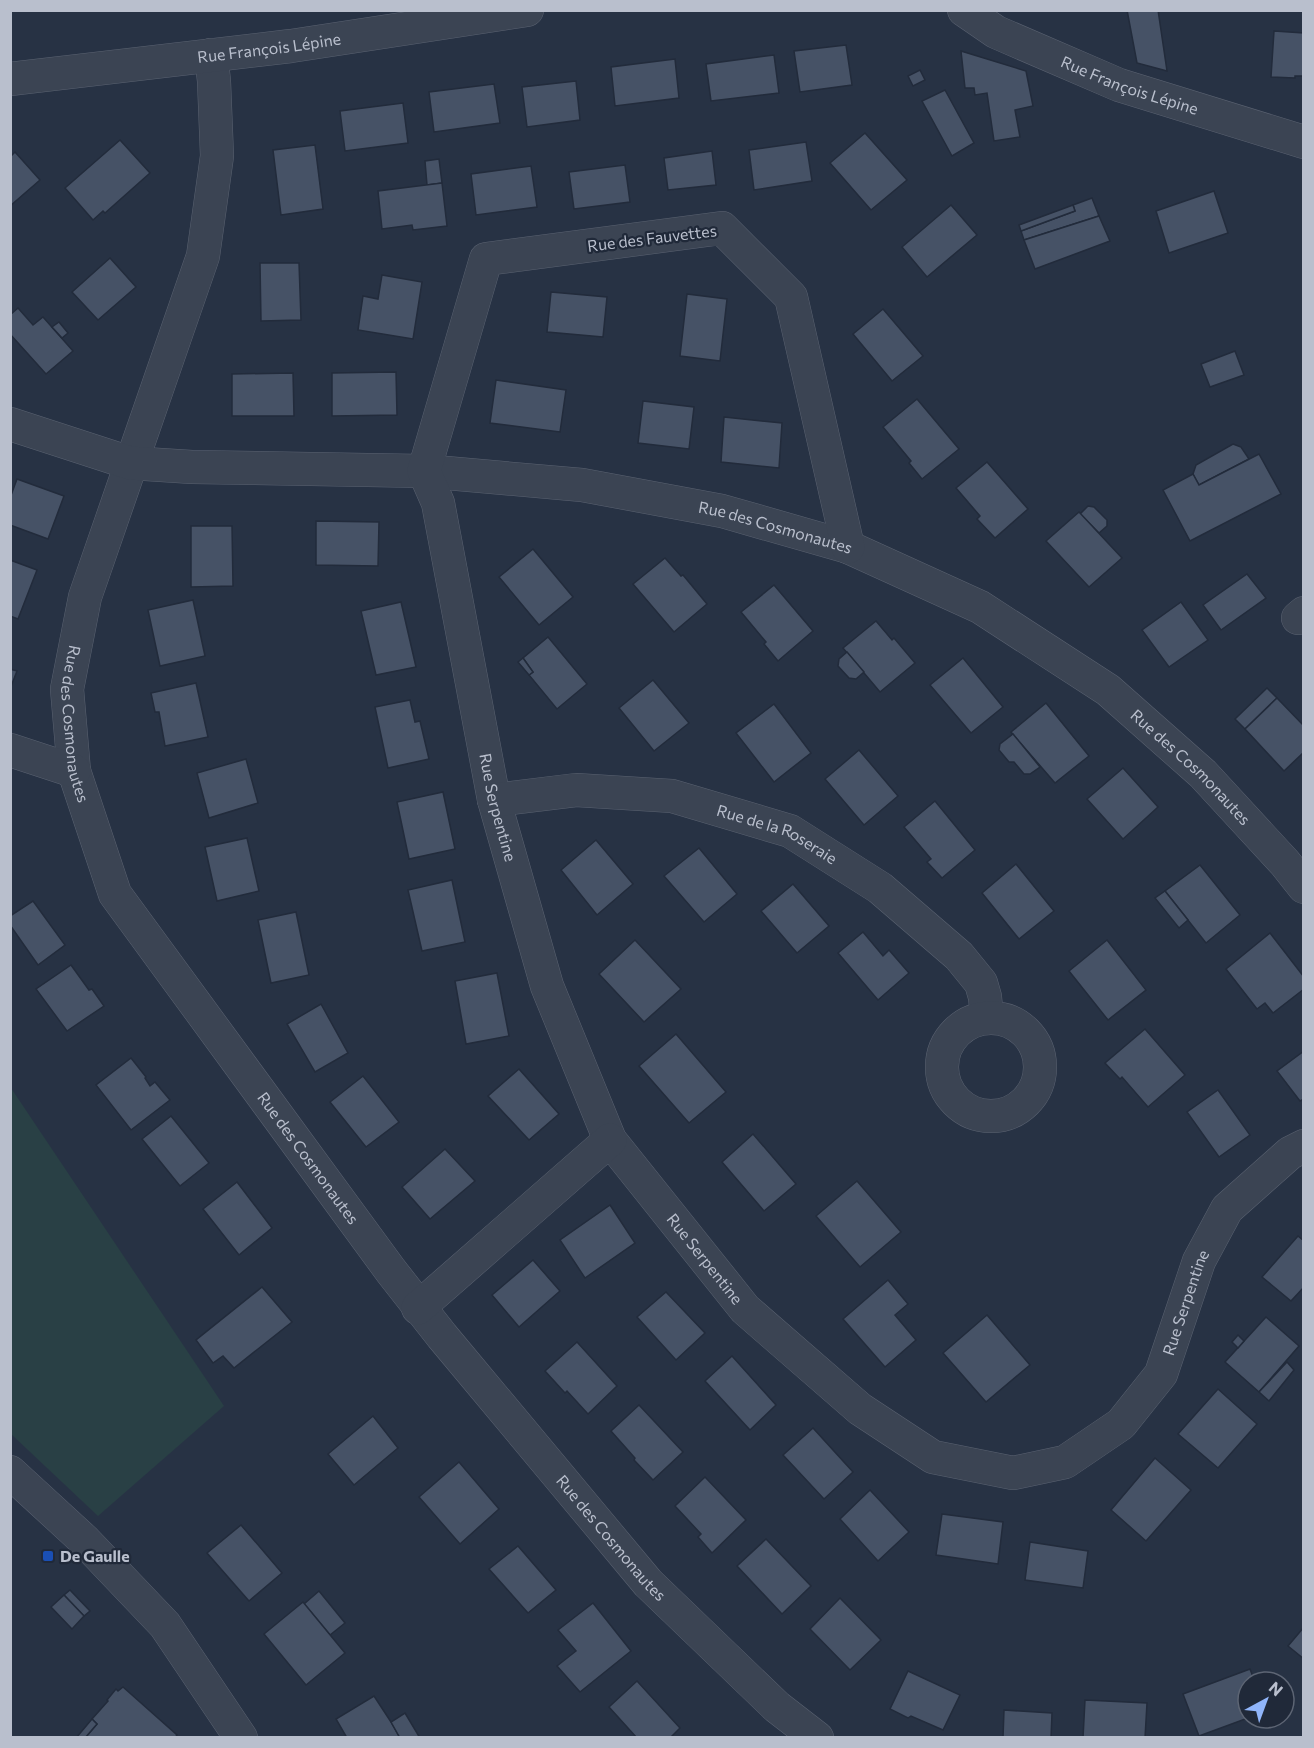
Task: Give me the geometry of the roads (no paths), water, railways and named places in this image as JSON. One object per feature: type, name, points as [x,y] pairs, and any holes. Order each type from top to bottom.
[{"type":"street","name":"Rue François Lépine","points":[[10,79],[291,46],[527,10]]},
{"type":"street","name":"Rue François Lépine","points":[[964,10],[996,32],[1119,85],[1304,142]]},
{"type":"street","name":"Rue des Cosmonautes","points":[[211,55],[217,156],[203,256],[85,597],[67,689],[74,771],[115,894],[418,1308],[648,1582],[777,1707],[817,1737]]},
{"type":"street","name":"Rue des Fauvettes","points":[[424,471],[486,259],[722,228],[791,297],[848,547]]},
{"type":"street","points":[[10,424],[130,463]]},
{"type":"street","name":"Rue des Cosmonautes","points":[[130,463],[192,467],[424,471],[582,486],[722,512],[848,547],[980,607],[1108,690],[1203,774],[1285,863],[1304,888]]},
{"type":"street","name":"Rue Serpentine","points":[[424,471],[438,503],[494,800],[547,986],[610,1140],[744,1309],[860,1409],[933,1457],[1013,1473],[1065,1462],[1121,1424],[1161,1374],[1199,1262],[1227,1209],[1290,1153],[1304,1146]]},
{"type":"street","points":[[10,750],[74,771]]},
{"type":"street","name":"Rue de la Roseraie","points":[[494,800],[576,790],[672,796],[790,831],[880,888],[959,956],[981,983],[987,1018]]},
{"type":"street","points":[[418,1308],[610,1140]]},
{"type":"street","points":[[10,1472],[84,1540],[165,1625],[242,1737]]},
{"type":"place","name":"De Gaulle","points":[[48,1556]]}]
